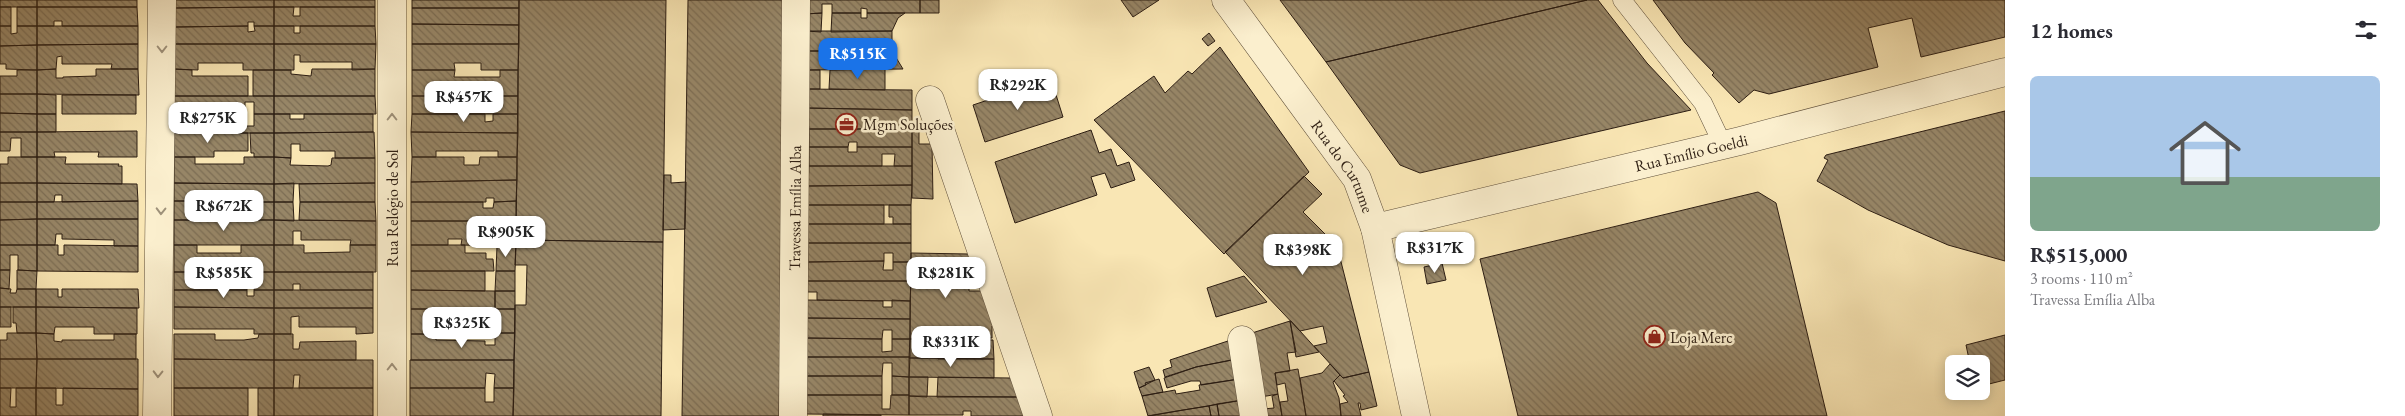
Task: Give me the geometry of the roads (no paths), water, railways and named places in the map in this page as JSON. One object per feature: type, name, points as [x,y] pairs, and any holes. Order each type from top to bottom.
[{"type":"street","points":[[157,416],[162,0]]},
{"type":"street","name":"Rua Relógio de Sol","points":[[392,0],[392,416]]},
{"type":"street","name":"Travessa Emília Alba","points":[[793,416],[796,0]]},
{"type":"street","name":"Rua do Curtume","points":[[1226,0],[1357,179],[1375,228],[1416,416]]},
{"type":"street","name":"Rua Emílio Goeldi","points":[[1375,228],[1722,145],[2005,72]]},
{"type":"street","points":[[930,100],[1038,416]]},
{"type":"street","points":[[1242,340],[1254,416]]},
{"type":"lane","points":[[1622,0],[1704,103],[1722,145]]},
{"type":"place","name":"Mgm Soluções","points":[[847,124]]},
{"type":"place","name":"Loja Merc","points":[[1654,337]]}]
